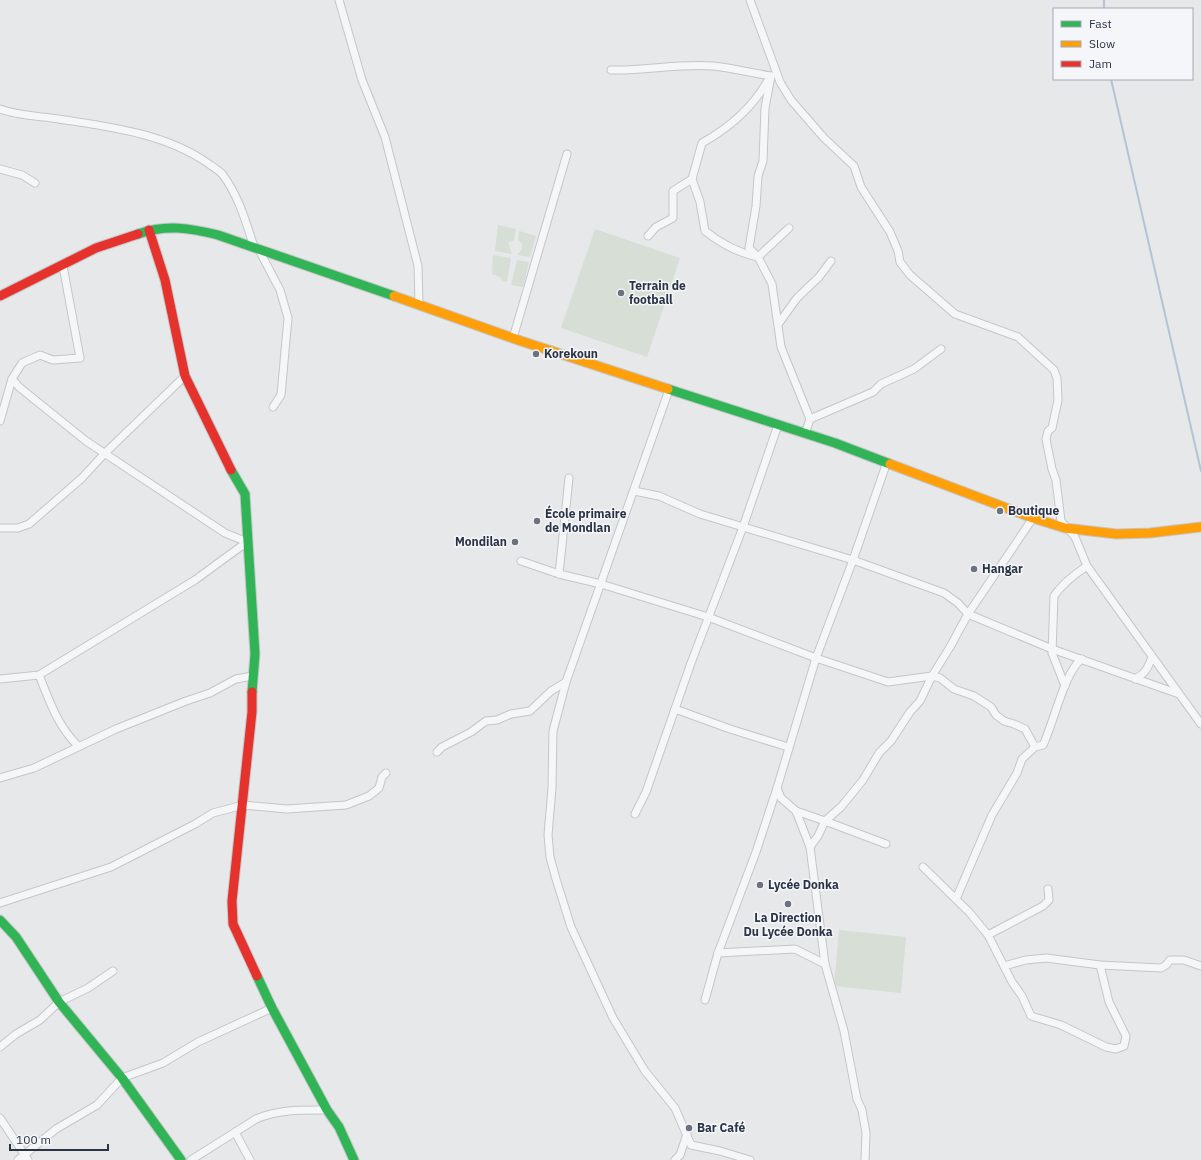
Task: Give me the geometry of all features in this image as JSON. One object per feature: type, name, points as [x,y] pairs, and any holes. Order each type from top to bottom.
[{"type":"main road","points":[[0,296],[63,266],[96,248],[149,230],[170,227],[189,228],[218,235],[513,338],[887,462],[1033,518],[1066,528],[1093,532],[1154,533],[1201,527]]},
{"type":"main road","points":[[149,230],[164,280],[185,376],[236,481],[245,494],[255,654],[252,676],[252,712],[232,901],[233,924],[272,1008],[327,1110],[339,1127],[354,1160]]},
{"type":"main road","points":[[0,920],[16,937],[59,1002],[122,1078],[181,1160]]},
{"type":"street","points":[[339,0],[362,80],[385,137],[418,266],[419,304]]},
{"type":"street","points":[[750,0],[780,82],[791,100],[824,138],[854,166],[861,187],[890,232],[898,251],[900,262],[910,275],[955,314],[1018,337],[1056,374],[1058,387],[1055,417],[1052,428],[1048,431],[1046,439],[1052,469],[1056,480],[1061,521],[1075,536],[1087,566],[1201,724]]},
{"type":"street","points":[[611,70],[712,66],[771,76]]},
{"type":"street","points":[[758,257],[718,241],[705,231],[700,202],[692,179],[702,143],[720,133],[742,114],[759,96],[771,76]]},
{"type":"street","points":[[771,76],[765,108],[763,161],[758,176],[756,206],[749,248],[758,257],[772,284],[779,323],[781,347],[810,420],[805,434]]},
{"type":"street","points":[[0,108],[15,114],[48,117],[120,129],[165,141],[199,157],[222,174],[238,201],[256,248],[280,290],[288,318],[281,395],[273,407]]},
{"type":"street","points":[[513,338],[567,154]]},
{"type":"street","points":[[0,169],[22,175],[35,183]]},
{"type":"street","points":[[648,236],[656,227],[673,218],[673,191],[692,179]]},
{"type":"street","points":[[758,257],[789,228]]},
{"type":"street","points":[[779,323],[797,298],[819,277],[831,261]]},
{"type":"street","points":[[0,421],[12,379],[22,363],[40,355],[53,360],[80,358],[63,266]]},
{"type":"street","points":[[810,420],[873,392],[881,384],[918,367],[941,349]]},
{"type":"street","points":[[0,528],[18,528],[29,524],[82,478],[185,376]]},
{"type":"street","points":[[12,379],[38,402],[105,454],[226,533],[247,542]]},
{"type":"street","points":[[669,390],[566,682],[553,731],[552,788],[548,835],[550,857],[571,927],[613,1018],[645,1071],[675,1108],[691,1145],[720,1151],[750,1160]]},
{"type":"street","points":[[635,814],[646,792],[708,617],[743,527],[778,425]]},
{"type":"street","points":[[704,1000],[718,953],[756,852],[777,788],[788,747],[816,658],[853,560],[887,462]]},
{"type":"street","points":[[559,574],[569,478]]},
{"type":"street","points":[[634,491],[658,496],[700,514],[853,560],[944,593],[958,603],[968,614],[1052,649],[1179,694]]},
{"type":"street","points":[[810,848],[825,821],[840,807],[863,780],[879,753],[891,741],[910,712],[920,701],[932,676],[968,614],[1033,518]]},
{"type":"street","points":[[0,679],[40,675],[195,580],[247,542]]},
{"type":"street","points":[[521,561],[559,574],[601,584],[708,617],[816,658],[888,682],[932,676],[940,678],[954,689],[974,696],[991,707],[996,715],[1004,721],[1025,729],[1035,747]]},
{"type":"street","points":[[1065,686],[1052,649],[1054,596],[1058,590],[1069,582],[1071,576],[1087,566]]},
{"type":"street","points":[[1134,679],[1142,676],[1147,670],[1152,657]]},
{"type":"street","points":[[956,899],[992,815],[1017,773],[1022,759],[1035,747],[1043,745],[1070,674],[1078,662],[1082,659]]},
{"type":"street","points":[[40,675],[58,720],[65,733],[78,746]]},
{"type":"street","points":[[0,778],[34,768],[69,753],[78,746],[179,704],[210,693],[236,679],[252,676]]},
{"type":"street","points":[[437,752],[471,732],[486,721],[497,720],[511,714],[530,711],[551,691],[566,682]]},
{"type":"street","points":[[675,709],[730,729],[788,747]]},
{"type":"street","points":[[0,903],[111,867],[195,824],[213,813],[242,805],[287,809],[346,805],[369,796],[379,788],[382,777],[386,773]]},
{"type":"street","points":[[777,788],[782,798],[796,811],[886,844]]},
{"type":"street","points":[[796,811],[810,848],[824,964],[844,1031],[858,1099],[862,1110],[866,1133],[865,1160]]},
{"type":"street","points":[[923,867],[956,899],[988,935],[1012,982],[1022,996],[1031,1016],[1061,1025],[1106,1047],[1116,1049],[1124,1046],[1126,1036],[1109,1002],[1100,965]]},
{"type":"street","points":[[988,935],[1043,906],[1049,900],[1048,889]]},
{"type":"street","points":[[718,953],[795,949],[824,964]]},
{"type":"street","points":[[1004,966],[1026,960],[1046,958],[1100,965],[1161,968],[1170,960],[1184,960],[1201,966]]},
{"type":"street","points":[[0,1047],[16,1034],[40,1020],[59,1002],[88,988],[113,971]]},
{"type":"street","points":[[18,1160],[26,1157],[56,1129],[97,1105],[122,1078],[163,1063],[198,1042],[272,1008]]},
{"type":"street","points":[[191,1160],[235,1132],[268,1114],[284,1110],[327,1110]]},
{"type":"street","points":[[0,1118],[26,1157]]},
{"type":"street","points":[[235,1132],[250,1160]]},
{"type":"street","points":[[675,1160],[680,1155],[686,1134]]},
{"type":"shaded area","points":[[498,225],[516,229],[514,241],[508,242],[512,254],[495,251]]},
{"type":"shaded area","name":"Terrain de football","points":[[595,229],[680,258],[647,357],[561,328]]},
{"type":"shaded area","points":[[519,231],[536,236],[530,257],[517,255],[522,249],[522,244],[518,240]]},
{"type":"shaded area","points":[[493,255],[511,258],[507,282],[502,281],[500,277],[492,274]]},
{"type":"shaded area","points":[[517,260],[529,262],[523,287],[511,285]]},
{"type":"shaded area","points":[[839,930],[906,937],[901,993],[834,986]]},
{"type":"waterway","points":[[1104,0],[1104,8]]},
{"type":"waterway","points":[[1111,80],[1201,471]]},
{"type":"traffic: fast","points":[[138,234],[168,228],[198,230],[218,235],[394,296]]},
{"type":"traffic: fast","points":[[668,389],[835,443],[890,464]]},
{"type":"traffic: fast","points":[[231,470],[245,494],[255,654],[252,692]]},
{"type":"traffic: fast","points":[[0,920],[16,937],[59,1002],[122,1078],[181,1160]]},
{"type":"traffic: fast","points":[[257,976],[272,1008],[327,1110],[339,1127],[354,1160]]},
{"type":"traffic: slow","points":[[394,296],[521,341],[668,389]]},
{"type":"traffic: slow","points":[[890,464],[1033,518],[1065,528],[1116,534],[1150,533],[1201,527]]},
{"type":"traffic: jam","points":[[149,230],[165,280],[185,376],[231,470]]},
{"type":"traffic: jam","points":[[0,296],[96,248],[138,234]]},
{"type":"traffic: jam","points":[[252,692],[252,712],[232,901],[233,924],[257,976]]},
{"type":"place","name":"Terrain de football","points":[[621,293]]},
{"type":"place","name":"Korekoun","points":[[536,354]]},
{"type":"place","name":"Boutique","points":[[1000,511]]},
{"type":"place","name":"École primaire de Mondlan","points":[[537,521]]},
{"type":"place","name":"Mondilan","points":[[515,542]]},
{"type":"place","name":"Hangar","points":[[974,569]]},
{"type":"place","name":"Lycée Donka","points":[[760,885]]},
{"type":"place","name":"La Direction Du Lycée Donka","points":[[788,904]]},
{"type":"place","name":"Bar Café","points":[[689,1128]]}]
